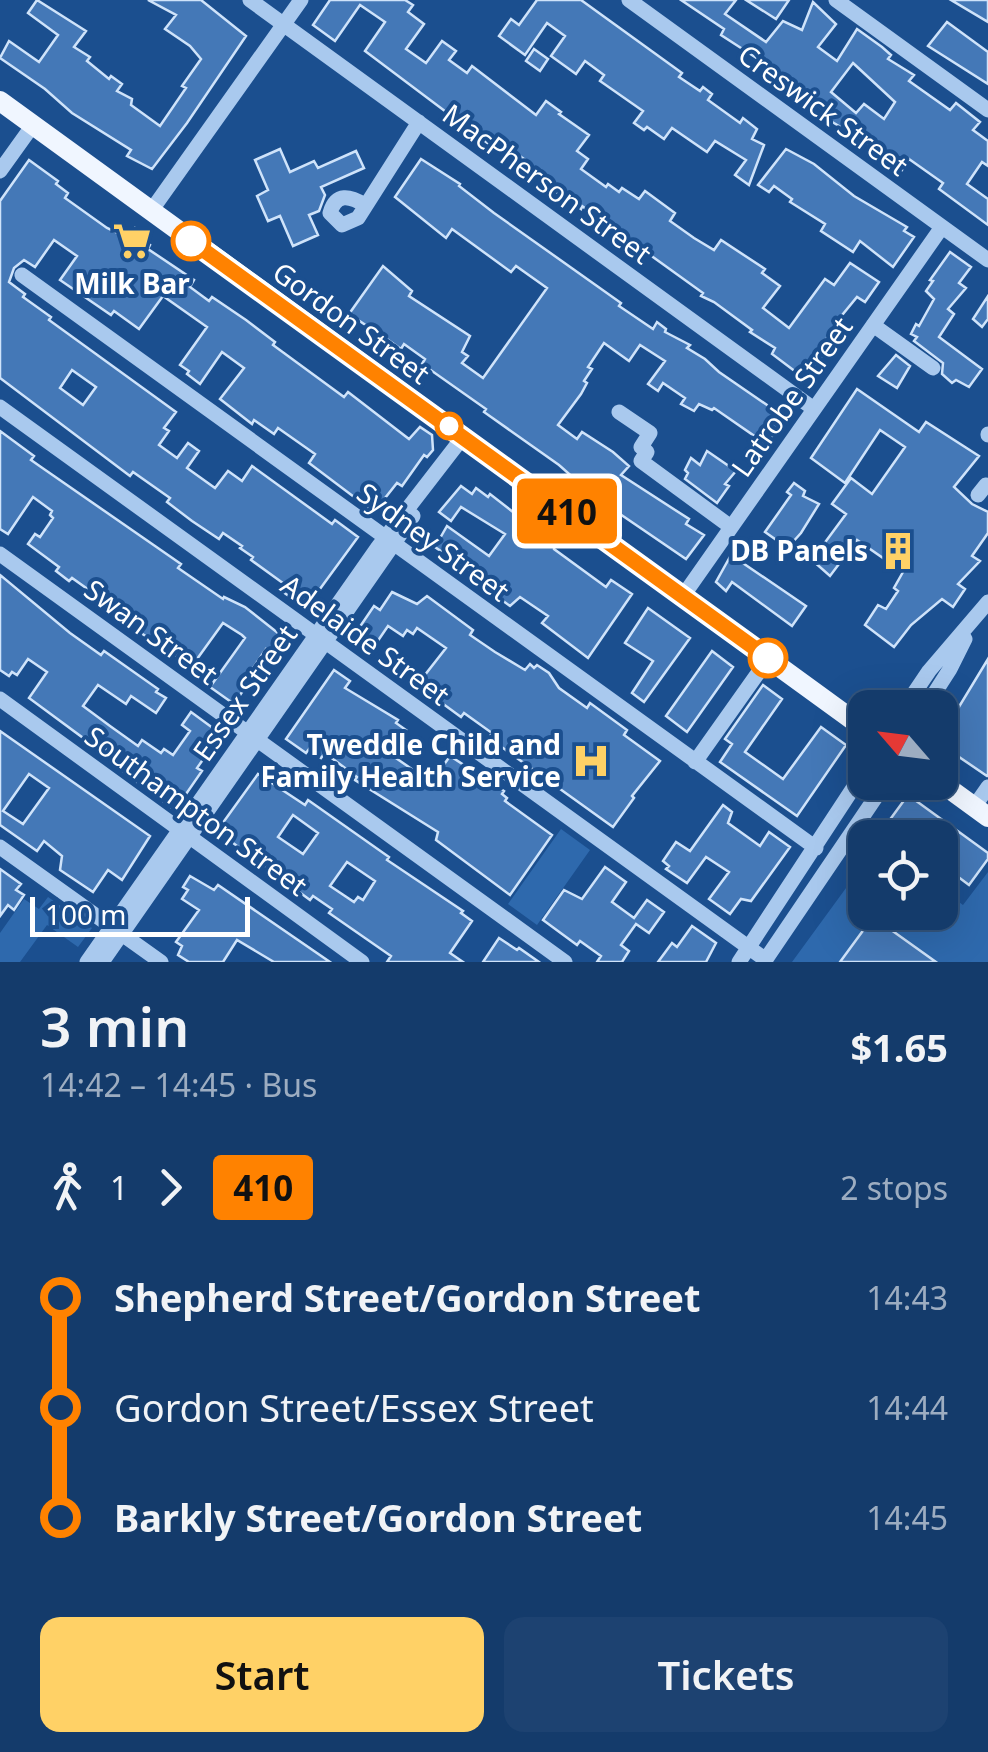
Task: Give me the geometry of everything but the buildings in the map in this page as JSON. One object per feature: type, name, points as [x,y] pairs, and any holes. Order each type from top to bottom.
[{"type":"main road","name":"Gordon Street","points":[[0,102],[848,717]]},
{"type":"main road","points":[[958,795],[981,812]]},
{"type":"street","name":"MacPherson Street","points":[[250,0],[814,409]]},
{"type":"street","points":[[151,212],[301,0]]},
{"type":"street","name":"Creswick Street","points":[[629,0],[988,260]]},
{"type":"street","points":[[836,0],[988,110]]},
{"type":"street","points":[[365,205],[419,122]]},
{"type":"street","points":[[0,171],[33,125]]},
{"type":"street","name":"Latrobe Street","points":[[683,596],[942,227]]},
{"type":"street","name":"Sydney Street","points":[[22,275],[816,848]]},
{"type":"street","points":[[874,325],[933,368]]},
{"type":"street","name":"Adelaide Street","points":[[0,408],[765,961]]},
{"type":"street","points":[[619,412],[650,433],[641,447],[648,452],[641,462],[731,528]]},
{"type":"street","name":"Essex Street","points":[[86,962],[116,930],[185,834],[463,436]]},
{"type":"street","name":"Swan Street","points":[[0,554],[565,962]]},
{"type":"street","points":[[916,690],[988,602]]},
{"type":"street","points":[[937,690],[974,622]]},
{"type":"street","points":[[695,762],[768,658]]},
{"type":"street","name":"Southampton Street","points":[[0,700],[362,962]]},
{"type":"street","points":[[981,812],[988,787]]},
{"type":"street","points":[[739,962],[848,797]]},
{"type":"street","points":[[765,961],[874,800]]},
{"type":"street","points":[[0,847],[160,962]]},
{"type":"street","name":"Essex Street","points":[[102,962],[116,930]]},
{"type":"shaded area","points":[[561,829],[590,850],[537,925],[508,904]]},
{"type":"shaded area","points":[[988,872],[988,962],[792,962],[848,885],[848,930],[958,930],[958,901],[963,905]]},
{"type":"shaded area","points":[[48,897],[92,928],[78,947],[47,925],[20,962],[0,962],[0,933],[24,899],[39,909]]},
{"type":"bus line","name":"410","points":[[191,241],[768,658]]},
{"type":"place","name":"Milk Bar","points":[[132,241]]},
{"type":"place","name":"DB Panels","points":[[898,551]]},
{"type":"place","name":"Tweddle Child and Family Health Service","points":[[591,761]]}]
